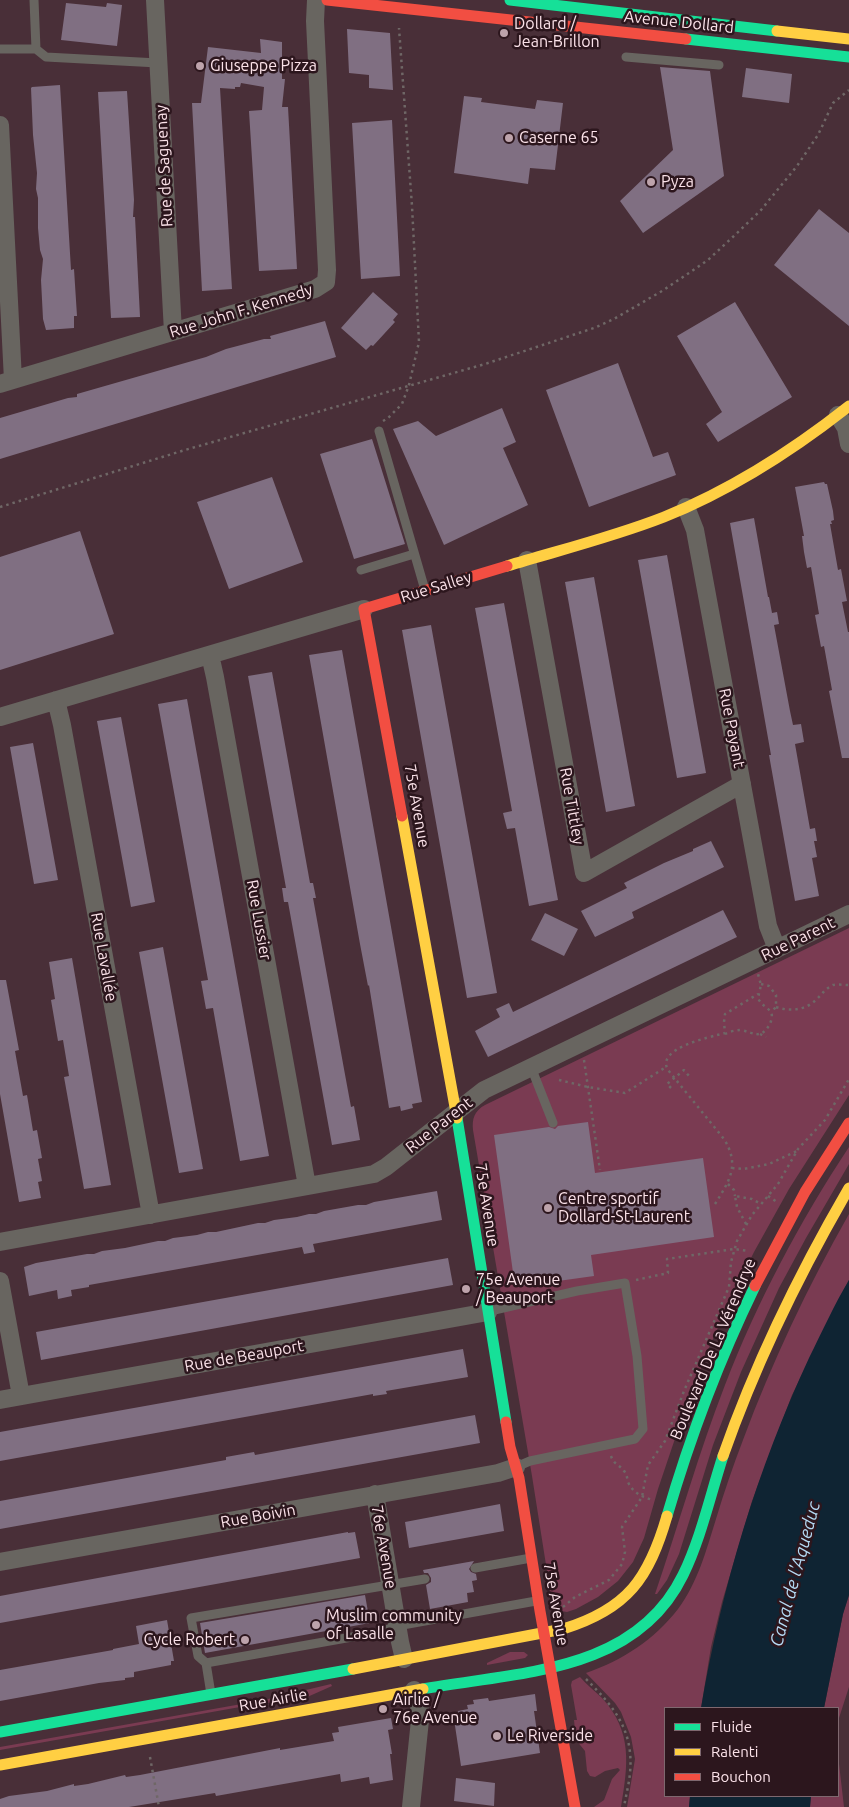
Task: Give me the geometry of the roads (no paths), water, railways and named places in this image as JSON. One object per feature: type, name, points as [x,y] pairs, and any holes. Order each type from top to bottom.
[{"type":"main road","name":"Avenue Dollard","points":[[327,0],[849,57]]},
{"type":"main road","name":"Avenue Dollard","points":[[510,0],[548,2],[849,39]]},
{"type":"main road","name":"Rue Salley","points":[[364,609],[637,527],[686,507],[760,468],[801,442],[843,410]]},
{"type":"main road","name":"75e Avenue","points":[[364,609],[456,1112],[510,1447],[516,1467],[575,1807]]},
{"type":"main road","name":"Boulevard De La Vérendrye","points":[[544,1632],[579,1624],[606,1611],[630,1591],[648,1567],[661,1538],[686,1454],[701,1412],[746,1305],[803,1196],[849,1123]]},
{"type":"main road","points":[[551,1667],[590,1656],[626,1640],[645,1625],[670,1598],[690,1560],[734,1426],[765,1350],[799,1278],[849,1188]]},
{"type":"main road","name":"Rue Airlie","points":[[0,1732],[404,1660],[544,1632]]},
{"type":"main road","name":"Rue Airlie","points":[[0,1765],[551,1667]]},
{"type":"street","name":"Rue de Saguenay","points":[[154,0],[173,332]]},
{"type":"street","name":"Rue John F. Kennedy","points":[[7,382],[315,289],[326,282],[327,270],[315,21],[316,0]]},
{"type":"street","points":[[542,24],[548,2]]},
{"type":"street","points":[[0,125],[7,382]]},
{"type":"street","points":[[843,410],[849,444]]},
{"type":"street","name":"Rue Payant","points":[[686,507],[694,530],[768,926],[777,949]]},
{"type":"street","name":"Rue Tittley","points":[[527,560],[584,873],[742,784]]},
{"type":"street","name":"Rue Salley","points":[[0,717],[364,609]]},
{"type":"street","name":"Rue Lussier","points":[[210,655],[216,677],[307,1186]]},
{"type":"street","name":"Rue Lavallée","points":[[56,700],[151,1215]]},
{"type":"street","name":"Rue Parent","points":[[0,1242],[378,1172],[484,1090],[849,914]]},
{"type":"street","points":[[0,1281],[21,1396]]},
{"type":"street","name":"Rue de Beauport","points":[[0,1400],[488,1312]]},
{"type":"street","name":"Rue Boivin","points":[[0,1562],[498,1473],[516,1467]]},
{"type":"street","name":"76e Avenue","points":[[375,1494],[404,1660]]},
{"type":"street","points":[[410,1807],[420,1720],[420,1710],[414,1690]]},
{"type":"lane","points":[[34,0],[36,49]]},
{"type":"lane","points":[[809,52],[811,35]]},
{"type":"lane","points":[[0,49],[36,49],[46,58],[158,63]]},
{"type":"lane","points":[[626,56],[720,65]]},
{"type":"lane","points":[[379,431],[425,590]]},
{"type":"lane","points":[[361,570],[414,554]]},
{"type":"lane","points":[[531,1067],[553,1123]]},
{"type":"lane","points":[[488,1312],[577,1291],[625,1283],[637,1356],[643,1429],[635,1439],[530,1461],[516,1467]]},
{"type":"lane","points":[[475,1568],[532,1558]]},
{"type":"lane","points":[[211,1694],[206,1663],[198,1656],[191,1618],[425,1579]]},
{"type":"lane","points":[[206,1663],[539,1601]]},
{"type":"water","name":"Canal de l'Aqueduc","points":[[849,1280],[849,1595],[843,1614],[824,1707],[701,1707],[719,1618],[743,1529],[790,1400],[833,1309]]},
{"type":"water","points":[[690,1797],[811,1797],[810,1807],[689,1807]]},
{"type":"place","name":"Dollard / Jean-Brillon","points":[[504,33]]},
{"type":"place","name":"Giuseppe Pizza","points":[[200,66]]},
{"type":"place","name":"Caserne 65","points":[[509,138]]},
{"type":"place","name":"Pyza","points":[[651,182]]},
{"type":"place","name":"Centre sportif Dollard-St-Laurent","points":[[548,1208]]},
{"type":"place","name":"75e Avenue / Beauport","points":[[466,1289]]},
{"type":"place","name":"Muslim community of Lasalle","points":[[316,1625]]},
{"type":"place","name":"Cycle Robert","points":[[245,1640]]},
{"type":"place","name":"Airlie / 76e Avenue","points":[[383,1709]]},
{"type":"place","name":"Le Riverside","points":[[497,1736]]}]
